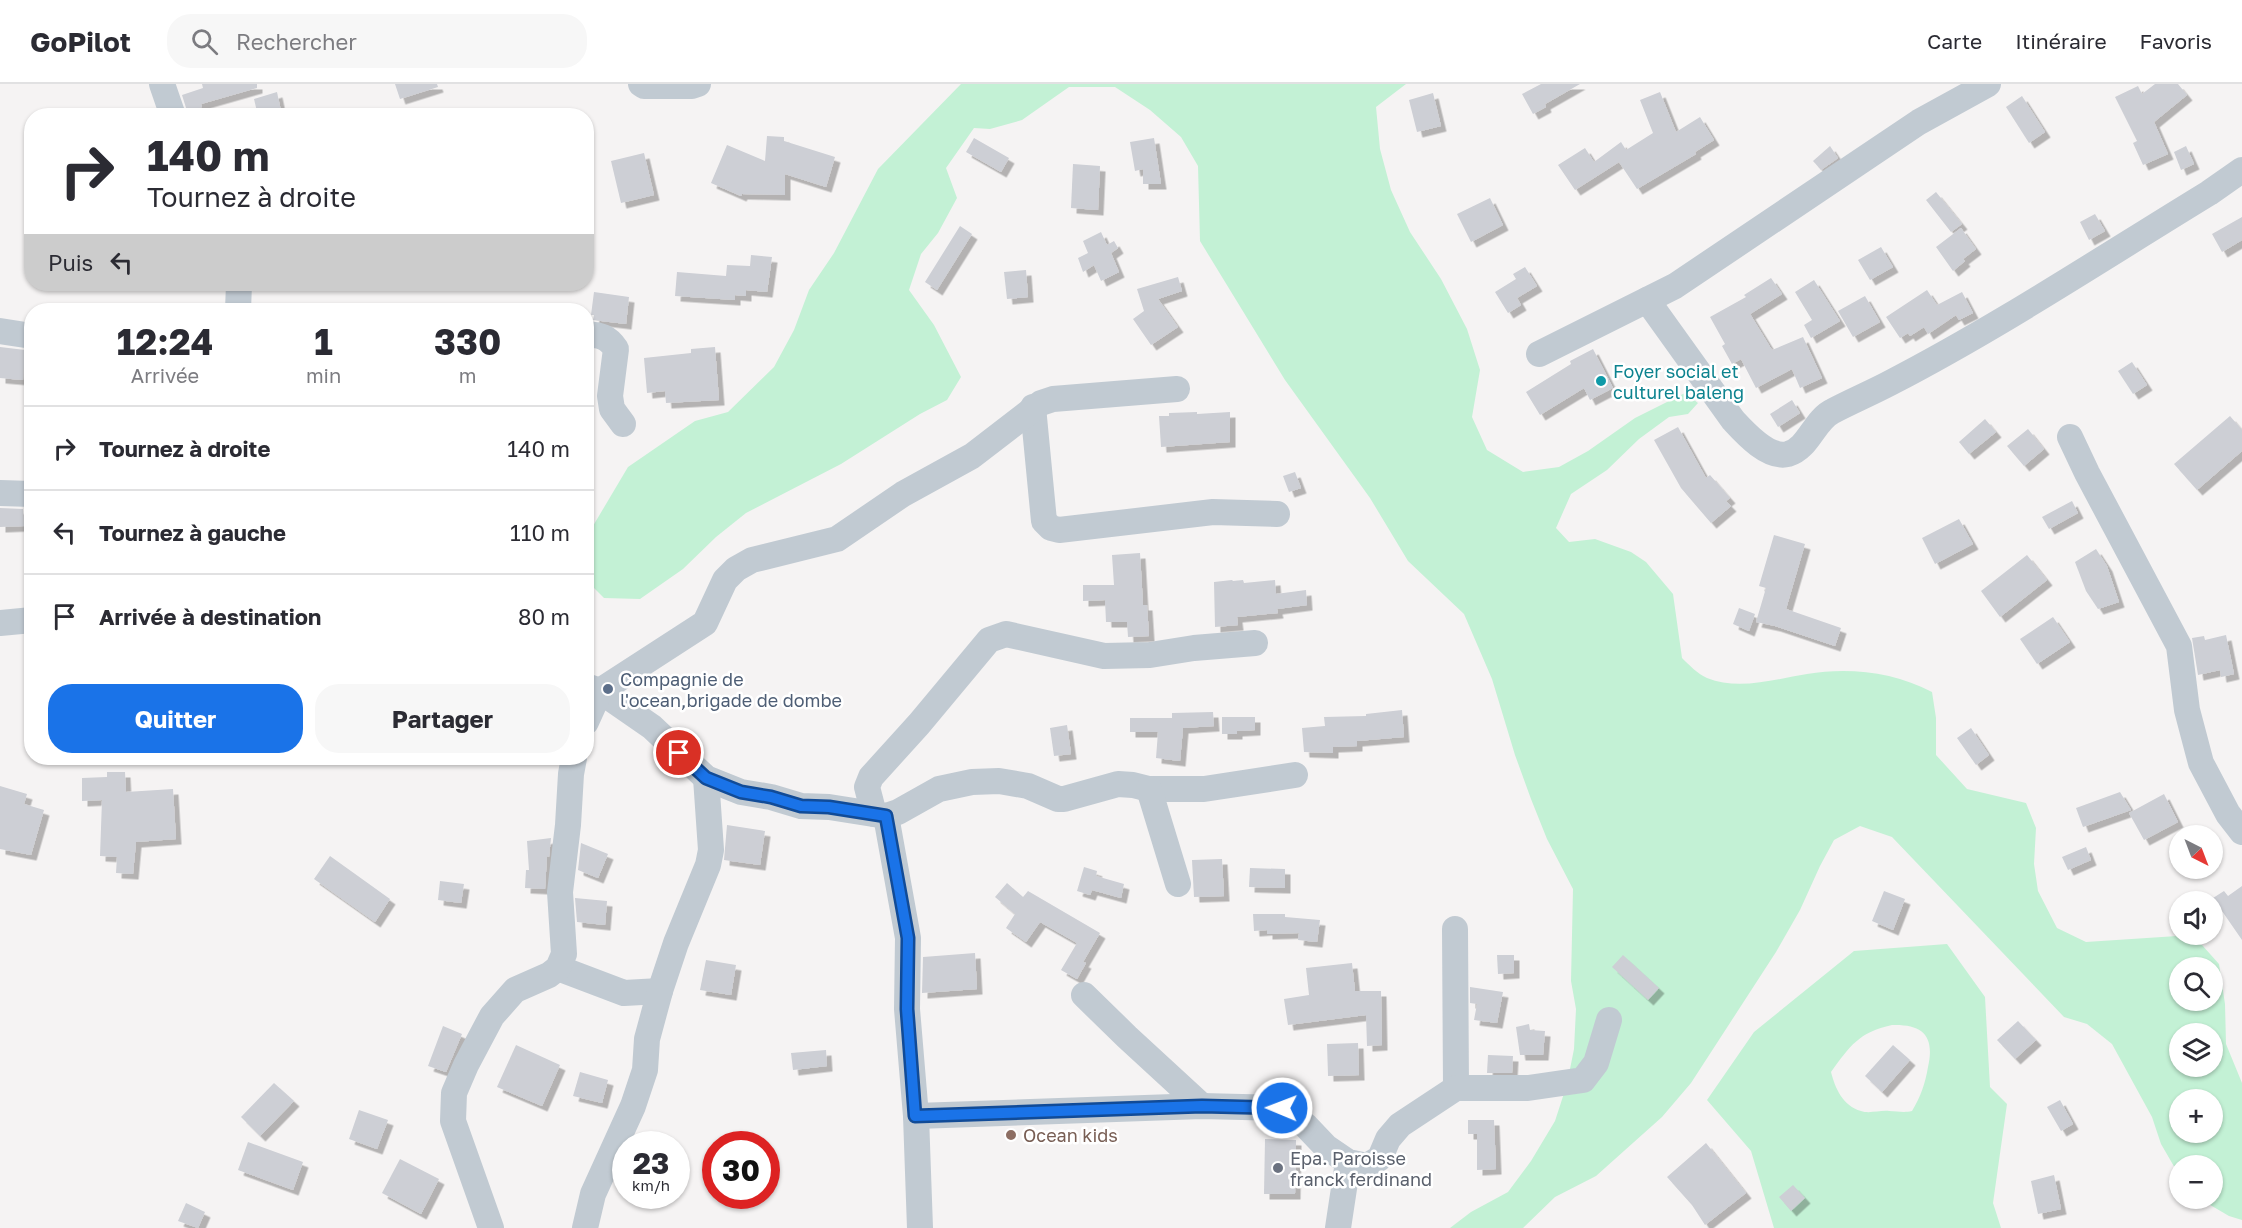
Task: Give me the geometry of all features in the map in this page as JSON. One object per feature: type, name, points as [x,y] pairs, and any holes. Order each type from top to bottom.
[{"type":"street","points":[[162,84],[170,108]]},
{"type":"street","points":[[641,84],[644,86],[698,84]]},
{"type":"street","points":[[1539,354],[1675,286],[1919,122],[1988,84]]},
{"type":"street","points":[[1647,300],[1733,420],[1748,437],[1774,454],[1787,454],[1800,448],[1824,417],[1833,411],[1892,382],[2005,318],[2209,193],[2242,170]]},
{"type":"street","points":[[0,331],[24,335]]},
{"type":"street","points":[[594,335],[609,339],[616,349],[610,396],[612,409],[623,424]]},
{"type":"street","points":[[594,687],[705,623],[725,580],[736,569],[752,560],[837,539],[903,494],[972,456],[1033,407],[1053,399],[1177,389]]},
{"type":"street","points":[[1033,407],[1044,521],[1051,528],[1059,530],[1213,512],[1277,514]]},
{"type":"street","points":[[2070,436],[2087,473],[2180,646],[2187,710],[2201,763],[2228,814],[2242,832]]},
{"type":"street","points":[[0,493],[24,494]]},
{"type":"street","points":[[0,623],[24,621]]},
{"type":"street","points":[[920,1228],[907,1009],[908,938],[880,815],[867,787],[871,777],[989,640],[1006,634],[1104,656],[1149,655],[1194,648],[1255,643]]},
{"type":"street","points":[[594,689],[652,727],[706,778],[741,792],[771,797],[801,806],[829,807],[880,815],[898,812],[939,789],[972,782],[1009,782],[1064,799],[1118,784],[1149,789],[1204,789],[1295,775]]},
{"type":"street","points":[[491,1228],[453,1120],[454,1093],[492,1016],[507,997],[515,990],[549,975],[558,968],[564,954],[560,892],[573,765]]},
{"type":"street","points":[[585,1228],[593,1194],[633,1106],[645,1070],[647,1039],[675,943],[708,866],[711,850],[706,778]]},
{"type":"street","points":[[1149,789],[1178,884]]},
{"type":"street","points":[[1455,929],[1456,1088]]},
{"type":"street","points":[[558,968],[624,993],[660,991]]},
{"type":"street","points":[[1084,994],[1127,1038],[1202,1106]]},
{"type":"street","points":[[915,1116],[1202,1106],[1282,1108],[1348,1162],[1366,1166],[1380,1158],[1388,1139],[1400,1125],[1456,1088],[1528,1088],[1583,1080],[1596,1063],[1609,1020]]},
{"type":"street","points":[[1338,1228],[1348,1162]]},
{"type":"green space","points":[[961,84],[1406,84],[1376,107],[1380,149],[1391,190],[1410,232],[1441,279],[1467,329],[1480,370],[1472,417],[1487,450],[1523,472],[1559,467],[1588,451],[1635,418],[1685,393],[1698,403],[1688,414],[1669,417],[1639,439],[1607,470],[1571,494],[1556,528],[1569,542],[1595,539],[1631,552],[1646,562],[1673,594],[1682,658],[1707,678],[1719,682],[1744,684],[1823,672],[1855,671],[1902,680],[1932,692],[1936,718],[1936,755],[1967,789],[2026,803],[2036,828],[2034,864],[2038,891],[2057,928],[2086,942],[2169,937],[2169,945],[2202,945],[2213,957],[2169,957],[2169,1011],[2223,1011],[2223,991],[2226,1044],[2242,1083],[2242,1220],[2217,1209],[2223,1209],[2223,1155],[2169,1155],[2169,1158],[2161,1144],[2152,1117],[2112,1044],[2087,1024],[2064,1017],[1892,837],[1860,826],[1834,840],[1800,910],[1776,952],[1691,1083],[1662,1117],[1596,1176],[1555,1197],[1523,1228],[1450,1228],[1471,1212],[1508,1192],[1531,1161],[1555,1121],[1567,1084],[1574,1049],[1576,1009],[1571,981],[1573,889],[1547,839],[1531,799],[1492,679],[1464,614],[1408,561],[1370,498],[1285,380],[1200,241],[1198,166],[1181,137],[1150,110],[1115,87],[1069,87],[1022,120],[990,129],[974,128],[946,168],[957,198],[938,233],[921,254],[909,290],[934,325],[961,377],[947,400],[920,414],[841,464],[746,513],[716,537],[683,569],[640,599],[604,598],[594,588],[594,524],[628,467],[695,421],[728,412],[774,367],[794,330],[809,290],[834,253],[878,169]]},
{"type":"green space","points":[[1947,944],[1985,997],[1990,1087],[2007,1104],[1993,1203],[2001,1228],[1774,1228],[1751,1151],[1707,1100],[1754,1032],[1854,951]],"holes":[[[1903,1025],[1924,1034],[1930,1047],[1924,1084],[1912,1111],[1867,1112],[1855,1109],[1841,1096],[1831,1072],[1856,1041],[1863,1036],[1881,1028]]]},
{"type":"building","points":[[202,84],[257,84],[257,88],[201,104],[202,107],[186,108],[182,95],[203,88]]},
{"type":"building","points":[[395,84],[437,84],[438,87],[400,99]]},
{"type":"building","points":[[1541,84],[1580,84],[1545,104],[1546,107],[1533,114],[1522,94]]},
{"type":"building","points":[[2155,84],[2178,84],[2187,95],[2154,122],[2168,154],[2143,165],[2133,143],[2137,141],[2115,97],[2138,86],[2142,94]]},
{"type":"building","points":[[277,92],[280,108],[256,108],[254,99]]},
{"type":"building","points":[[1660,92],[1676,132],[1700,117],[1714,140],[1695,152],[1696,154],[1637,189],[1619,162],[1575,190],[1558,165],[1585,148],[1594,162],[1621,142],[1626,150],[1653,133],[1640,100]]},
{"type":"building","points":[[1433,93],[1441,126],[1417,132],[1409,100]]},
{"type":"building","points":[[2022,96],[2045,132],[2029,143],[2006,107]]},
{"type":"building","points":[[767,136],[784,137],[784,141],[835,157],[826,187],[785,174],[785,195],[742,194],[741,196],[711,183],[727,145],[765,161]]},
{"type":"building","points":[[974,138],[1009,158],[1001,172],[966,152]]},
{"type":"building","points":[[1154,138],[1161,184],[1143,184],[1143,169],[1135,171],[1130,142]]},
{"type":"building","points":[[1830,146],[1838,158],[1821,170],[1813,161]]},
{"type":"building","points":[[2186,146],[2194,164],[2181,170],[2174,152]]},
{"type":"building","points":[[644,153],[654,195],[621,203],[611,161]]},
{"type":"building","points":[[1073,164],[1100,166],[1098,210],[1071,208]]},
{"type":"building","points":[[1936,192],[1962,224],[1951,232],[1926,200]]},
{"type":"building","points":[[1490,198],[1503,225],[1471,242],[1457,214]]},
{"type":"building","points":[[2095,214],[2105,231],[2089,240],[2080,222]]},
{"type":"building","points":[[2242,217],[2242,240],[2222,252],[2212,234]]},
{"type":"building","points":[[960,226],[972,234],[937,290],[925,282]]},
{"type":"building","points":[[1961,228],[1976,249],[1953,271],[1936,247]]},
{"type":"building","points":[[1101,232],[1107,245],[1114,241],[1118,248],[1111,253],[1119,272],[1101,281],[1094,265],[1083,272],[1078,258],[1088,253],[1083,241]]},
{"type":"building","points":[[1881,247],[1893,267],[1870,280],[1858,260]]},
{"type":"building","points":[[751,255],[772,257],[767,292],[746,290],[746,296],[735,295],[735,300],[675,296],[677,272],[726,276],[727,265],[750,266]]},
{"type":"building","points":[[1525,267],[1537,286],[1517,298],[1521,305],[1508,313],[1495,292],[1516,279],[1513,274]]},
{"type":"building","points":[[1026,270],[1028,297],[1007,299],[1004,272]]},
{"type":"building","points":[[1178,277],[1182,291],[1158,299],[1178,327],[1151,345],[1133,319],[1144,311],[1137,289]]},
{"type":"building","points":[[1771,278],[1782,294],[1750,314],[1772,350],[1803,337],[1822,378],[1800,388],[1792,369],[1756,388],[1741,359],[1732,364],[1722,346],[1725,344],[1710,317],[1746,297],[1744,295]]},
{"type":"building","points":[[1814,280],[1840,321],[1811,338],[1804,325],[1812,320],[1795,292]]},
{"type":"building","points":[[1927,290],[1937,305],[1962,292],[1973,313],[1959,320],[1956,315],[1928,334],[1924,327],[1910,336],[1908,333],[1900,338],[1886,317]]},
{"type":"building","points":[[594,292],[629,297],[626,324],[594,320]]},
{"type":"building","points":[[1865,296],[1880,322],[1853,337],[1838,311]]},
{"type":"building","points":[[0,347],[24,350],[23,380],[0,378]]},
{"type":"building","points":[[715,347],[719,400],[666,403],[665,391],[647,393],[644,358],[691,353],[691,349]]},
{"type":"building","points":[[1593,349],[1613,388],[1590,400],[1584,388],[1540,415],[1526,392],[1571,364],[1570,361]]},
{"type":"building","points":[[2132,362],[2147,385],[2133,394],[2118,371]]},
{"type":"building","points":[[1792,400],[1800,413],[1778,427],[1770,414]]},
{"type":"building","points":[[1197,412],[1197,414],[1230,412],[1230,442],[1161,447],[1159,416],[1169,416],[1169,413]]},
{"type":"building","points":[[2230,416],[2242,430],[2242,451],[2197,490],[2174,464]]},
{"type":"building","points":[[1985,419],[1996,432],[1969,454],[1959,442]]},
{"type":"building","points":[[1678,427],[1706,478],[1710,475],[1730,498],[1726,501],[1731,506],[1711,523],[1681,488],[1654,440]]},
{"type":"building","points":[[2028,429],[2044,449],[2024,466],[2007,446]]},
{"type":"building","points":[[1295,472],[1301,488],[1289,492],[1283,476]]},
{"type":"building","points":[[2072,501],[2078,513],[2049,529],[2042,517]]},
{"type":"building","points":[[0,508],[23,509],[24,526],[0,527]]},
{"type":"building","points":[[1959,519],[1973,544],[1935,564],[1922,538]]},
{"type":"building","points":[[1774,535],[1805,544],[1786,609],[1841,628],[1835,646],[1756,622],[1766,588],[1759,586]]},
{"type":"building","points":[[2096,549],[2107,566],[2119,602],[2098,609],[2086,591],[2075,562]]},
{"type":"building","points":[[1140,553],[1143,605],[1147,605],[1149,636],[1128,637],[1127,622],[1106,622],[1105,600],[1083,601],[1083,585],[1114,585],[1112,555]]},
{"type":"building","points":[[2027,555],[2047,580],[2000,617],[1981,591]]},
{"type":"building","points":[[1243,580],[1244,583],[1275,580],[1276,594],[1306,590],[1307,605],[1277,609],[1278,613],[1237,617],[1238,625],[1215,627],[1214,582]]},
{"type":"building","points":[[1739,608],[1755,614],[1749,631],[1733,624]]},
{"type":"building","points":[[2053,617],[2070,642],[2037,664],[2020,639]]},
{"type":"building","points":[[2226,635],[2234,674],[2221,677],[2220,670],[2198,675],[2192,638],[2204,636],[2205,640]]},
{"type":"building","points":[[1402,710],[1404,737],[1357,741],[1357,746],[1333,747],[1333,753],[1304,752],[1302,728],[1325,726],[1324,717],[1366,716],[1366,714]]},
{"type":"building","points":[[1213,712],[1214,726],[1183,728],[1180,761],[1156,758],[1158,732],[1130,732],[1130,718],[1172,718],[1172,713]]},
{"type":"building","points":[[1222,717],[1255,717],[1255,730],[1237,731],[1237,734],[1222,734]]},
{"type":"building","points":[[1067,725],[1071,754],[1054,756],[1050,728]]},
{"type":"building","points":[[1971,728],[1989,755],[1976,765],[1957,738]]},
{"type":"building","points":[[107,772],[125,772],[126,792],[173,789],[176,839],[136,842],[133,874],[116,873],[117,857],[100,856],[102,800],[82,801],[82,778],[107,777]]},
{"type":"building","points":[[0,786],[27,794],[24,804],[44,810],[31,855],[0,849]]},
{"type":"building","points":[[2120,792],[2131,810],[2083,827],[2076,808]]},
{"type":"building","points":[[2164,794],[2178,822],[2144,840],[2129,813]]},
{"type":"building","points":[[727,825],[765,831],[760,865],[724,860]]},
{"type":"building","points":[[551,838],[549,857],[547,856],[545,889],[525,888],[526,870],[529,870],[527,841]]},
{"type":"building","points":[[581,843],[608,854],[598,878],[578,870]]},
{"type":"building","points":[[2086,847],[2091,860],[2068,870],[2062,857]]},
{"type":"building","points":[[330,856],[390,899],[375,922],[314,879]]},
{"type":"building","points":[[1222,859],[1224,896],[1194,897],[1192,860]]},
{"type":"building","points":[[1084,867],[1097,871],[1096,876],[1124,884],[1121,898],[1092,890],[1090,895],[1077,891]]},
{"type":"building","points":[[1250,868],[1285,869],[1285,888],[1249,887]]},
{"type":"building","points":[[440,881],[464,884],[461,903],[438,900]]},
{"type":"building","points":[[1007,883],[1023,897],[1028,891],[1100,933],[1083,962],[1086,963],[1077,979],[1061,970],[1077,943],[1040,922],[1026,942],[1006,928],[1015,914],[995,897]]},
{"type":"building","points":[[2242,886],[2242,940],[2223,912],[2223,892],[2228,896]]},
{"type":"building","points":[[1884,891],[1905,899],[1893,930],[1872,921]]},
{"type":"building","points":[[575,898],[607,901],[605,925],[577,922]]},
{"type":"building","points":[[1253,914],[1285,914],[1285,917],[1320,920],[1317,942],[1298,940],[1299,933],[1267,934],[1267,930],[1254,931]]},
{"type":"building","points":[[975,953],[977,989],[922,993],[923,957]]},
{"type":"building","points":[[1497,955],[1514,955],[1514,973],[1498,974]]},
{"type":"building","points":[[1623,955],[1659,988],[1648,1000],[1612,967]]},
{"type":"building","points":[[706,960],[736,965],[731,995],[700,990]]},
{"type":"building","points":[[1352,963],[1355,991],[1381,991],[1382,1045],[1367,1046],[1366,1015],[1288,1025],[1284,999],[1309,995],[1306,968]]},
{"type":"building","points":[[1470,987],[1503,992],[1497,1023],[1474,1020],[1477,1004],[1470,1003]]},
{"type":"building","points":[[2018,1021],[2036,1040],[2015,1059],[1997,1040]]},
{"type":"building","points":[[1529,1024],[1530,1030],[1545,1031],[1543,1055],[1520,1055],[1516,1027]]},
{"type":"building","points":[[443,1026],[462,1034],[446,1072],[428,1066]]},
{"type":"building","points":[[1358,1043],[1359,1075],[1328,1076],[1327,1044]]},
{"type":"building","points":[[516,1045],[560,1065],[542,1106],[497,1087]]},
{"type":"building","points":[[1893,1045],[1910,1060],[1882,1092],[1865,1076]]},
{"type":"building","points":[[826,1050],[827,1066],[793,1070],[791,1053]]},
{"type":"building","points":[[1488,1055],[1513,1056],[1512,1073],[1487,1073]]},
{"type":"building","points":[[580,1072],[608,1080],[602,1103],[573,1096]]},
{"type":"building","points":[[274,1083],[294,1101],[260,1136],[241,1117]]},
{"type":"building","points":[[2060,1100],[2073,1124],[2061,1131],[2047,1107]]},
{"type":"building","points":[[359,1110],[388,1120],[377,1149],[349,1139]]},
{"type":"building","points":[[1468,1120],[1494,1120],[1496,1169],[1477,1170],[1477,1134],[1468,1134]]},
{"type":"building","points":[[1265,1139],[1296,1140],[1295,1194],[1264,1194]]},
{"type":"building","points":[[248,1142],[303,1162],[293,1190],[238,1170]]},
{"type":"building","points":[[1706,1143],[1746,1193],[1705,1225],[1692,1205],[1667,1177]]},
{"type":"building","points":[[400,1159],[439,1179],[421,1214],[382,1193]]},
{"type":"building","points":[[2054,1175],[2061,1209],[2038,1214],[2031,1181]]},
{"type":"building","points":[[1793,1185],[1805,1198],[1791,1211],[1779,1197]]},
{"type":"building","points":[[186,1203],[205,1212],[198,1228],[178,1221]]},
{"type":"place","name":"Foyer social et culturel baleng","points":[[1601,381]]},
{"type":"place","name":"Compagnie de l'ocean,brigade de dombe","points":[[608,689]]},
{"type":"place","name":"Ocean kids","points":[[1011,1135]]},
{"type":"place","name":"Epa. Paroisse franck ferdinand","points":[[1278,1168]]},
{"type":"route","points":[[679,753],[706,778],[741,792],[771,797],[801,806],[829,807],[886,816],[908,938],[907,1009],[915,1116],[1202,1106],[1282,1108]]}]
